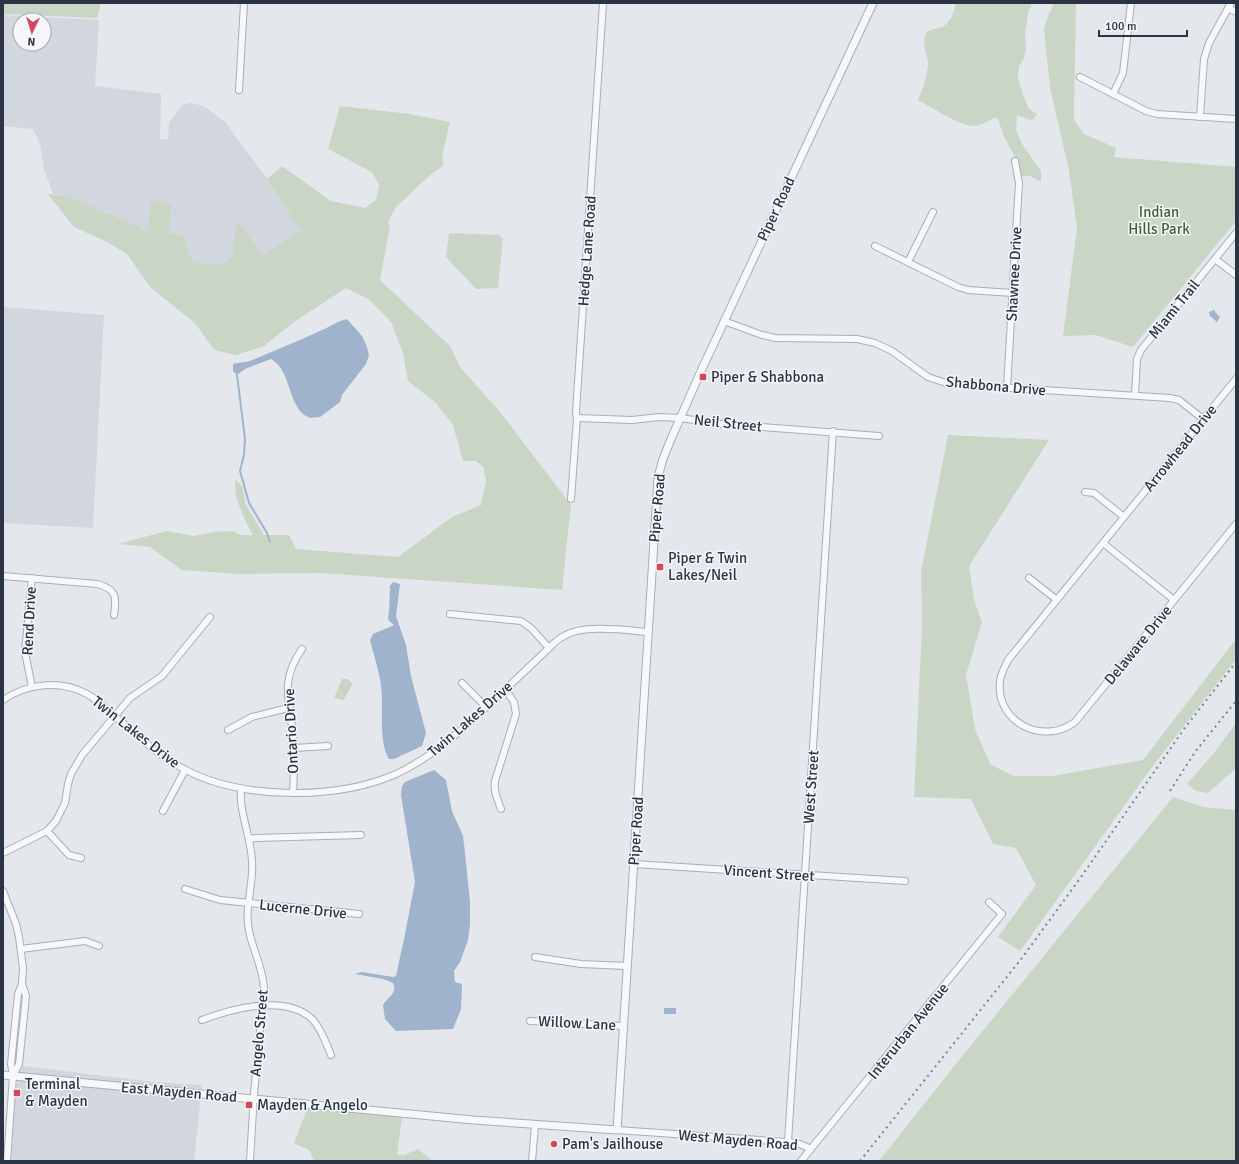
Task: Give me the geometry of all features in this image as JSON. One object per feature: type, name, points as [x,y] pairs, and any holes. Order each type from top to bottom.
[{"type":"street","points":[[239,90],[244,3]]},
{"type":"street","name":"Hedge Lane Road","points":[[571,499],[603,3]]},
{"type":"street","name":"Piper Road","points":[[617,1130],[658,477],[663,459],[680,418],[872,3]]},
{"type":"street","points":[[1113,94],[1123,73],[1131,3]]},
{"type":"street","points":[[1200,117],[1204,59],[1209,43],[1230,5],[1236,12]]},
{"type":"street","points":[[1080,77],[1146,111],[1157,114],[1236,119]]},
{"type":"street","name":"Shawnee Drive","points":[[1007,388],[1019,183],[1018,171],[1014,161]]},
{"type":"street","points":[[908,262],[933,212]]},
{"type":"street","name":"Miami Trail","points":[[1135,395],[1137,359],[1141,350],[1236,233]]},
{"type":"street","points":[[875,246],[958,287],[968,290],[1012,293]]},
{"type":"street","points":[[1215,259],[1236,275]]},
{"type":"street","name":"Shabbona Drive","points":[[724,322],[775,338],[848,339],[870,342],[892,351],[919,372],[928,377],[949,384],[1170,398],[1179,400],[1203,419]]},
{"type":"street","name":"Arrowhead Drive","points":[[1022,725],[1012,717],[1003,704],[1000,688],[1001,676],[1008,660],[1235,381]]},
{"type":"street","name":"Neil Street","points":[[577,418],[618,420],[658,417],[680,418],[722,424],[833,431],[878,436]]},
{"type":"street","name":"West Street","points":[[788,1142],[833,431]]},
{"type":"street","points":[[1085,492],[1094,493],[1124,516]]},
{"type":"street","name":"Delaware Drive","points":[[1022,725],[1038,732],[1046,733],[1064,729],[1075,722],[1236,524]]},
{"type":"street","points":[[1103,543],[1174,600]]},
{"type":"street","points":[[3,576],[97,584],[108,588],[116,598],[114,615]]},
{"type":"street","name":"Rend Drive","points":[[32,578],[25,652],[32,687]]},
{"type":"street","points":[[1029,578],[1057,600]]},
{"type":"street","points":[[450,614],[525,620],[549,648]]},
{"type":"street","points":[[3,853],[47,830],[56,821],[63,809],[68,784],[76,764],[82,755],[130,698],[162,676],[210,617]]},
{"type":"street","name":"Twin Lakes Drive","points":[[3,700],[14,693],[32,687],[58,685],[76,690],[92,698],[155,750],[185,770],[215,782],[241,789],[293,793],[324,792],[349,788],[390,776],[423,760],[486,707],[549,648],[564,636],[578,630],[591,629],[648,632]]},
{"type":"street","name":"Ontario Drive","points":[[293,793],[294,748],[288,708],[287,688],[290,670],[295,658],[302,649]]},
{"type":"street","points":[[462,683],[486,707]]},
{"type":"street","points":[[501,810],[494,786],[516,714],[514,702],[505,689]]},
{"type":"street","points":[[228,730],[252,717],[288,708]]},
{"type":"street","points":[[294,748],[328,746]]},
{"type":"street","points":[[163,811],[185,770]]},
{"type":"street","name":"Angelo Street","points":[[241,789],[240,798],[250,839],[253,862],[247,918],[251,939],[259,960],[264,983],[264,1005],[254,1100],[250,1161]]},
{"type":"street","points":[[47,830],[69,855],[81,858]]},
{"type":"street","points":[[250,839],[361,835]]},
{"type":"street","name":"Vincent Street","points":[[634,864],[905,881]]},
{"type":"street","name":"Lucerne Drive","points":[[185,889],[220,900],[359,914]]},
{"type":"street","points":[[3,891],[16,924],[21,949],[22,984],[18,994],[11,1064],[13,1076],[6,1161]]},
{"type":"street","name":"Interurban Avenue","points":[[802,1161],[1002,914],[989,902]]},
{"type":"street","points":[[21,949],[85,941],[99,946]]},
{"type":"street","points":[[535,957],[581,964],[627,966]]},
{"type":"street","points":[[202,1020],[219,1014],[264,1005],[294,1008],[304,1012],[319,1028],[331,1055]]},
{"type":"street","name":"Willow Lane","points":[[530,1021],[624,1026]]},
{"type":"street","name":"East Mayden Road","points":[[3,1075],[254,1100],[535,1125],[617,1130]]},
{"type":"street","points":[[532,1161],[535,1125]]},
{"type":"street","name":"West Mayden Road","points":[[617,1130],[788,1142],[800,1144],[811,1149]]},
{"type":"shaded area","points":[[3,15],[12,15],[12,52],[52,52],[52,18],[99,20],[95,86],[161,94],[160,139],[168,139],[169,123],[182,105],[191,103],[204,106],[225,122],[267,179],[300,231],[263,255],[237,220],[232,256],[223,264],[194,262],[188,253],[185,236],[149,233],[140,227],[67,196],[53,194],[44,169],[40,144],[33,129],[3,126]]},
{"type":"shaded area","points":[[3,307],[104,315],[93,528],[3,523]]},
{"type":"shaded area","points":[[23,1066],[153,1082],[202,1085],[194,1161],[11,1161],[16,1086]]},
{"type":"green space","points":[[3,3],[101,3],[97,18],[52,16],[52,12],[12,12],[12,14],[3,14]]},
{"type":"green space","points":[[956,3],[1032,3],[1028,13],[1025,35],[1026,50],[1023,60],[1019,66],[1018,79],[1029,109],[1037,114],[1034,119],[1030,120],[1017,115],[1016,130],[1022,144],[1041,171],[1041,182],[1030,176],[1022,176],[1017,160],[1004,137],[996,117],[979,125],[967,125],[918,100],[922,92],[928,65],[924,42],[926,34],[930,30],[940,28],[949,21]]},
{"type":"green space","name":"Indian Hills Park","points":[[1054,3],[1076,3],[1074,120],[1084,134],[1116,148],[1114,157],[1236,167],[1236,221],[1133,347],[1095,335],[1063,336],[1077,228],[1069,170],[1050,88],[1044,29]]},
{"type":"green space","points":[[340,106],[410,114],[450,122],[442,157],[444,165],[429,176],[396,207],[388,222],[390,226],[380,280],[450,346],[460,367],[501,413],[571,505],[562,590],[321,573],[239,574],[182,570],[150,547],[118,544],[167,531],[194,536],[214,532],[233,531],[240,535],[253,535],[244,518],[236,497],[235,480],[242,486],[246,505],[264,535],[289,535],[296,549],[398,557],[452,517],[481,505],[486,481],[483,466],[475,461],[463,461],[453,425],[436,403],[408,381],[403,353],[391,322],[368,299],[346,288],[294,322],[264,346],[236,355],[214,350],[195,323],[150,287],[127,254],[107,242],[74,227],[48,194],[67,196],[140,227],[148,232],[151,200],[171,205],[169,234],[185,236],[188,253],[194,262],[223,264],[232,256],[237,220],[263,255],[300,231],[267,179],[282,166],[331,201],[365,208],[376,200],[379,185],[372,172],[328,149]]},
{"type":"green space","points":[[449,233],[499,235],[503,239],[498,288],[476,289],[446,257]]},
{"type":"green space","points":[[948,435],[1049,440],[969,566],[974,600],[982,622],[966,675],[975,729],[990,764],[1013,776],[1052,776],[1143,760],[1236,639],[1236,659],[1155,763],[1020,951],[998,937],[1036,885],[1016,848],[993,844],[971,799],[914,797],[922,625],[921,572]]},
{"type":"green space","points":[[342,679],[347,679],[352,683],[344,700],[334,698]]},
{"type":"green space","points":[[1236,723],[1236,768],[1208,793],[1196,791],[1187,784],[1214,753]]},
{"type":"green space","points":[[1173,797],[1203,807],[1236,810],[1236,1161],[879,1161],[955,1065]]},
{"type":"green space","points":[[308,1107],[402,1117],[397,1154],[404,1155],[418,1149],[433,1161],[314,1161],[309,1150],[294,1143]]},
{"type":"water","points":[[1215,310],[1220,317],[1217,322],[1210,316],[1209,312]]},
{"type":"water","points":[[347,319],[362,336],[369,355],[366,364],[342,395],[340,402],[320,417],[310,418],[302,413],[297,407],[282,370],[271,359],[245,369],[237,375],[233,371],[233,364],[250,361]]},
{"type":"water","points":[[393,582],[400,584],[396,616],[406,645],[411,676],[426,733],[422,746],[394,759],[389,759],[382,734],[382,694],[380,680],[370,640],[373,634],[394,625],[389,621],[388,617],[390,586]]},
{"type":"water","points":[[434,770],[446,780],[452,811],[463,836],[465,853],[470,902],[470,924],[468,940],[460,962],[454,971],[455,982],[462,984],[461,1009],[453,1029],[396,1031],[385,1019],[383,1005],[393,993],[393,983],[383,979],[355,974],[362,972],[393,977],[396,976],[415,882],[401,795],[402,786],[405,782]]},
{"type":"water","points":[[664,1008],[676,1008],[676,1014],[664,1014]]},
{"type":"waterway","points":[[237,375],[245,439],[244,455],[240,471],[249,503],[267,533],[270,542]]},
{"type":"railway","points":[[860,1161],[1022,958],[1081,877],[1184,729],[1236,662]]},
{"type":"railway","points":[[1170,791],[1195,752],[1236,701]]},
{"type":"place","name":"Piper & Shabbona","points":[[703,377]]},
{"type":"place","name":"Piper & Twin Lakes/Neil","points":[[660,567]]},
{"type":"place","name":"Terminal & Mayden","points":[[17,1093]]},
{"type":"place","name":"Mayden & Angelo","points":[[249,1105]]},
{"type":"place","name":"Pam's Jailhouse","points":[[554,1144]]}]
